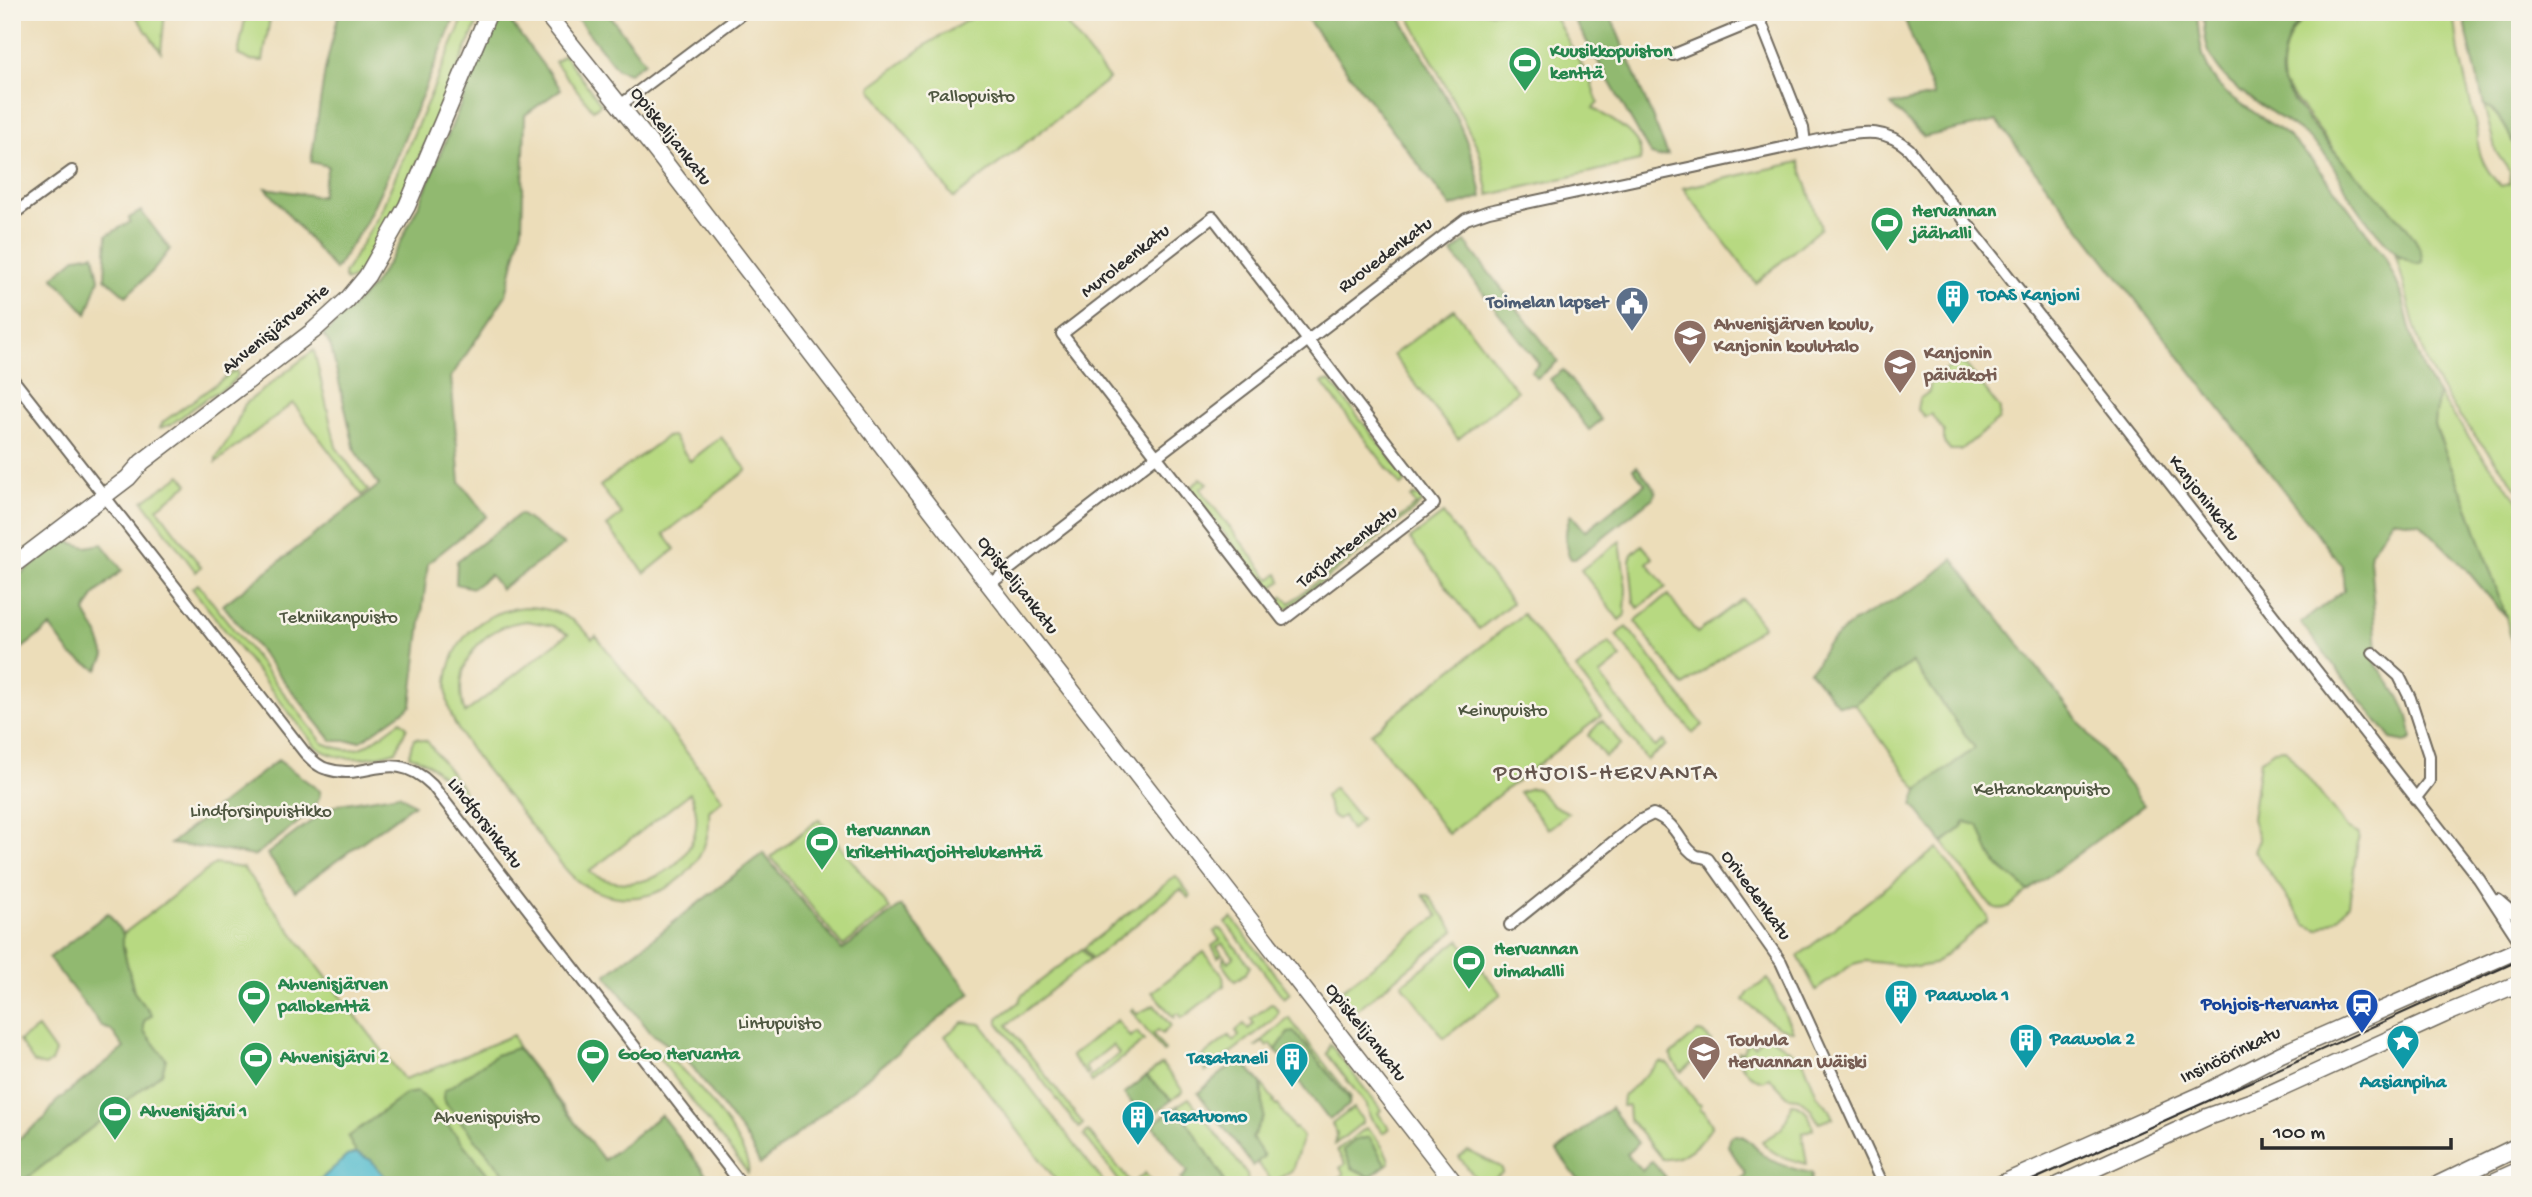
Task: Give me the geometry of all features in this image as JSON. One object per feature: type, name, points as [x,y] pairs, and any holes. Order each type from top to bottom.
[{"type":"main road","name":"Ahvenisjärventie","points":[[12,566],[313,331],[367,276],[407,206],[489,12]]},
{"type":"main road","name":"Opiskelijankatu","points":[[545,12],[1456,1185]]},
{"type":"main road","name":"Insinöörinkatu","points":[[1998,1185],[2520,949]]},
{"type":"main road","points":[[2059,1185],[2207,1117],[2258,1099],[2520,983]]},
{"type":"main road","points":[[2439,1185],[2520,1146]]},
{"type":"main road","points":[[2489,1185],[2520,1171]]},
{"type":"street","points":[[619,106],[744,12]]},
{"type":"street","points":[[1673,55],[1759,16],[1803,128],[1805,143]]},
{"type":"street","name":"Ruovedenkatu","points":[[990,584],[1466,219],[1489,211],[1805,143],[1864,131],[1884,133]]},
{"type":"street","name":"Kanjoninkatu","points":[[1884,133],[1898,139],[1909,149],[2490,893],[2520,942]]},
{"type":"street","points":[[12,215],[72,171]]},
{"type":"street","name":"Muroleenkatu","points":[[1157,457],[1062,334],[1213,217],[1307,340]]},
{"type":"street","name":"Tarjanteenkatu","points":[[1157,457],[1283,620],[1434,504],[1307,340]]},
{"type":"street","name":"Lindforsinkatu","points":[[12,378],[305,753],[326,769],[337,771],[401,767],[422,776],[432,785],[742,1185]]},
{"type":"street","points":[[2373,653],[2403,683],[2428,756],[2428,781],[2415,799]]},
{"type":"street","name":"Orivedenkatu","points":[[1510,925],[1639,821],[1653,814],[1667,818],[1692,851],[1708,859],[1781,962],[1883,1185]]},
{"type":"street","name":"Kanjoninkatu","points":[[2490,893],[2520,919]]},
{"type":"green space","points":[[133,12],[165,12],[161,52]]},
{"type":"green space","points":[[339,12],[457,12],[365,224],[335,270],[266,188],[321,197],[328,166],[311,162],[325,70]]},
{"type":"green space","points":[[466,12],[482,12],[393,218],[358,276],[346,281],[344,274],[379,215]]},
{"type":"green space","name":"Tekniikanpuisto","points":[[499,12],[503,12],[561,89],[525,115],[522,228],[506,295],[451,377],[460,482],[487,516],[428,563],[411,706],[361,741],[332,741],[223,605],[379,485],[355,451],[331,347],[324,335],[372,287],[398,247],[421,200]]},
{"type":"green space","points":[[572,12],[607,12],[645,62],[629,73],[617,69]]},
{"type":"green space","name":"Pallopuisto","points":[[981,12],[1057,12],[1109,79],[954,198],[871,89],[872,85],[929,43]]},
{"type":"green space","points":[[1302,12],[1397,12],[1436,78],[1459,124],[1477,172],[1482,197],[1451,207]]},
{"type":"green space","name":"Kuusikkopuiston kenttä","points":[[1407,12],[1552,12],[1591,82],[1598,103],[1593,108],[1632,136],[1638,143],[1640,161],[1489,195],[1479,150]]},
{"type":"green space","points":[[1570,12],[1609,12],[1668,155],[1651,155]]},
{"type":"green space","points":[[1902,12],[2197,12],[2203,56],[2218,84],[2226,93],[2288,136],[2304,152],[2385,257],[2401,292],[2415,348],[2425,373],[2438,394],[2435,425],[2470,512],[2506,617],[2465,568],[2420,523],[2392,519],[2370,558],[2377,651],[2375,663],[2395,689],[2404,707],[2412,739],[2406,742],[2391,739],[2301,623],[2344,590],[2342,566],[1997,121],[1924,137],[1891,105],[1934,96]]},
{"type":"green space","points":[[2203,12],[2320,12],[2306,17],[2292,32],[2282,63],[2283,83],[2319,134],[2404,224],[2421,251],[2422,262],[2414,263],[2405,259],[2385,242],[2359,209],[2330,161],[2317,146],[2237,88],[2223,75],[2208,48]]},
{"type":"green space","points":[[2320,12],[2357,12],[2359,18],[2332,13]]},
{"type":"green space","points":[[2357,12],[2454,12],[2459,53],[2479,149],[2487,169],[2501,186],[2509,184],[2510,172],[2496,152],[2484,105],[2497,115],[2508,131],[2515,149],[2519,165],[2520,198],[2520,492],[2455,409],[2429,366],[2417,335],[2395,253],[2400,258],[2408,230],[2342,160],[2283,83],[2285,53],[2292,32],[2298,24],[2315,14],[2331,13],[2358,18]]},
{"type":"green space","points":[[2464,12],[2520,12],[2520,198],[2519,165],[2515,149],[2508,131],[2497,115],[2484,105]]},
{"type":"green space","points":[[246,14],[262,14],[270,18],[263,61],[249,60],[238,55]]},
{"type":"green space","points":[[564,55],[601,104],[593,110],[555,62]]},
{"type":"green space","points":[[1799,162],[1821,228],[1756,283],[1683,188]]},
{"type":"green space","points":[[141,211],[170,249],[153,271],[126,296],[105,278],[107,235],[130,222],[129,218]]},
{"type":"green space","points":[[1465,242],[1558,361],[1537,378],[1531,371],[1539,364],[1452,253]]},
{"type":"green space","points":[[94,254],[99,279],[87,314],[53,277],[77,257]]},
{"type":"green space","points":[[1454,309],[1517,391],[1458,439],[1393,355]]},
{"type":"green space","points":[[314,350],[336,447],[368,490],[362,495],[293,403],[216,462],[245,404]]},
{"type":"green space","points":[[1955,363],[1966,365],[2000,409],[1999,419],[1961,450],[1950,450],[1944,443],[1944,432],[1931,414],[1925,417],[1917,409],[1919,399],[1929,392],[1931,381]]},
{"type":"green space","points":[[236,370],[238,375],[229,386],[211,395],[170,425],[160,428],[163,422]]},
{"type":"green space","points":[[1563,370],[1601,420],[1589,430],[1550,379]]},
{"type":"green space","points":[[1331,382],[1404,475],[1405,483],[1401,486],[1322,383]]},
{"type":"green space","points":[[2438,394],[2520,503],[2520,679],[2506,617],[2470,512],[2435,425]]},
{"type":"green space","points":[[673,436],[690,461],[721,437],[747,470],[664,534],[675,549],[645,573],[607,526],[622,514],[600,486],[666,437]]},
{"type":"green space","points":[[1637,466],[1656,491],[1654,497],[1575,559],[1571,559],[1566,537],[1571,514],[1585,531],[1645,484],[1633,469]]},
{"type":"green space","points":[[181,475],[188,484],[157,508],[201,567],[196,572],[143,501]]},
{"type":"green space","points":[[1201,478],[1208,483],[1200,489],[1270,579],[1278,574],[1281,581],[1270,590],[1193,493],[1191,488]]},
{"type":"green space","points":[[1414,495],[1420,497],[1422,502],[1413,511],[1289,608],[1283,608],[1280,599],[1283,596],[1290,603],[1416,505],[1411,498]]},
{"type":"green space","points":[[520,514],[564,545],[501,589],[490,575],[473,588],[456,584],[457,561]]},
{"type":"green space","points":[[1443,514],[1512,603],[1479,629],[1410,539]]},
{"type":"green space","points":[[66,541],[86,547],[102,544],[122,570],[95,594],[85,612],[98,635],[105,656],[98,670],[72,656],[50,627],[12,656],[12,580]]},
{"type":"green space","points":[[1620,541],[1626,588],[1625,615],[1619,620],[1581,570]]},
{"type":"green space","points":[[1642,545],[1653,558],[1647,563],[1666,587],[1638,608],[1634,603],[1630,560],[1632,554]]},
{"type":"green space","name":"Keltanokanpuisto","points":[[1953,559],[2144,805],[2028,891],[1994,860],[1979,825],[1965,822],[1943,843],[1913,804],[1918,790],[1975,748],[1912,662],[1855,704],[1838,705],[1809,670],[1816,664],[1826,646],[1852,623],[1927,581]]},
{"type":"green space","points":[[198,584],[323,743],[347,750],[357,749],[401,721],[407,727],[396,751],[345,758],[316,747],[192,588]]},
{"type":"green space","points":[[1668,595],[1697,633],[1742,599],[1763,626],[1684,686],[1635,621]]},
{"type":"green space","points":[[534,607],[553,611],[570,619],[592,639],[596,636],[723,799],[709,811],[707,837],[698,859],[684,876],[665,889],[643,896],[620,897],[597,892],[575,879],[480,763],[461,735],[447,699],[447,681],[454,654],[476,626],[491,616],[515,608]],"holes":[[[527,621],[553,626],[568,634],[465,713],[461,696],[462,680],[473,651],[495,631],[510,624]],[[690,793],[696,815],[694,836],[685,854],[671,868],[652,878],[632,883],[610,881],[589,872]]]},
{"type":"green space","name":"Keinupuisto","points":[[1523,614],[1601,716],[1448,834],[1371,733]]},
{"type":"green space","points":[[1627,627],[1703,725],[1693,733],[1616,635]]},
{"type":"green space","points":[[1609,642],[1621,658],[1600,675],[1655,747],[1663,741],[1666,745],[1647,760],[1576,669]]},
{"type":"green space","points":[[1912,662],[1975,748],[1918,790],[1855,704]]},
{"type":"green space","points":[[1602,720],[1621,744],[1605,757],[1588,735]]},
{"type":"green space","points":[[416,738],[427,741],[462,788],[475,821],[438,773],[420,759],[409,756]]},
{"type":"green space","points":[[2285,749],[2348,829],[2359,834],[2349,904],[2338,918],[2318,930],[2306,925],[2254,851],[2259,840],[2252,819],[2260,761],[2274,750]]},
{"type":"green space","name":"Lindforsinpuistikko","points":[[278,760],[320,791],[319,799],[313,807],[282,835],[254,856],[170,844]]},
{"type":"green space","points":[[1334,788],[1361,820],[1351,830],[1343,816],[1338,819],[1332,816],[1325,796]]},
{"type":"green space","points":[[1537,789],[1551,804],[1569,813],[1548,829],[1519,792]]},
{"type":"green space","points":[[399,794],[414,804],[295,891],[267,854],[326,810],[340,804]]},
{"type":"green space","name":"Hervannan krikettiharjoittelukenttä","points":[[819,819],[890,909],[843,946],[771,857]]},
{"type":"green space","name":"Keltanokanpuisto","points":[[1965,821],[1980,825],[1994,860],[2028,891],[2010,906],[2001,909],[1990,905],[1943,843],[1960,829]]},
{"type":"green space","points":[[1937,848],[1987,916],[1987,921],[1934,964],[1917,967],[1865,961],[1853,964],[1816,990],[1798,956]]},
{"type":"green space","name":"Lintupuisto","points":[[763,853],[842,950],[901,906],[971,993],[760,1165],[749,1142],[685,1057],[651,1033],[606,975]]},
{"type":"green space","name":"Ahvenisjärven pallokenttä","points":[[215,864],[243,868],[404,1079],[513,1035],[518,1048],[604,1160],[661,1115],[714,1185],[18,1185],[162,1073],[165,1059],[144,1031],[144,1021],[151,1015],[134,992],[123,947],[123,934]]},
{"type":"green space","points":[[1176,876],[1191,896],[1188,898],[1181,889],[1092,959],[1084,948]]},
{"type":"green space","points":[[1423,895],[1428,895],[1455,931],[1350,1015],[1335,995],[1438,916]]},
{"type":"green space","points":[[108,913],[123,934],[123,947],[134,992],[152,1015],[144,1021],[144,1031],[166,1059],[162,1073],[18,1185],[12,1185],[12,1144],[45,1118],[56,1102],[124,1048],[111,1030],[102,1027],[49,958]]},
{"type":"green space","points":[[1232,918],[1290,993],[1284,998],[1226,923]]},
{"type":"green space","points":[[1222,930],[1250,966],[1246,973],[1235,981],[1223,963],[1224,956],[1228,962],[1234,957],[1223,943],[1217,947],[1222,954],[1218,957],[1212,946],[1220,940],[1214,932]]},
{"type":"green space","points":[[1459,940],[1501,994],[1444,1038],[1402,984]]},
{"type":"green space","points":[[1082,949],[1090,960],[1007,1025],[1083,1124],[1079,1128],[998,1023],[998,1018],[1019,1002],[1021,996]]},
{"type":"green space","points":[[1204,952],[1223,976],[1224,986],[1185,1016],[1180,1018],[1180,1014],[1175,1014],[1174,1018],[1152,992]]},
{"type":"green space","points":[[1768,979],[1793,1031],[1773,1024],[1744,1000],[1749,992]]},
{"type":"green space","points":[[1271,1004],[1279,1012],[1273,1020],[1206,1072],[1200,1061],[1202,1057],[1229,1036],[1233,1041],[1239,1036],[1236,1031],[1244,1024],[1248,1029],[1254,1024],[1251,1019]]},
{"type":"green space","points":[[1154,1005],[1171,1026],[1162,1034],[1158,1030],[1153,1034],[1165,1051],[1163,1052],[1131,1010],[1133,1008],[1137,1014]]},
{"type":"green space","points":[[1289,1018],[1350,1096],[1349,1105],[1348,1097],[1325,1072],[1307,1045],[1288,1033],[1276,1050],[1271,1044],[1267,1047],[1263,1042],[1255,1047]]},
{"type":"green space","points":[[1117,1020],[1130,1037],[1137,1032],[1144,1041],[1092,1082],[1089,1078],[1119,1054],[1113,1045],[1085,1067],[1089,1073],[1087,1075],[1071,1056]]},
{"type":"green space","points":[[963,1022],[981,1024],[1106,1185],[1060,1185],[945,1036]]},
{"type":"green space","points":[[38,1028],[55,1052],[51,1062],[45,1066],[34,1063],[19,1041]]},
{"type":"green space","points":[[1294,1032],[1348,1097],[1349,1105],[1329,1120],[1276,1050],[1288,1033]]},
{"type":"green space","points":[[1698,1032],[1711,1041],[1715,1057],[1711,1059],[1705,1053],[1681,1072],[1670,1055]]},
{"type":"green space","points":[[1764,1032],[1803,1060],[1817,1095],[1833,1118],[1819,1123],[1810,1108],[1798,1098],[1788,1097],[1769,1077],[1763,1081],[1745,1070],[1739,1061],[1739,1051],[1742,1053],[1748,1042],[1755,1046]]},
{"type":"green space","points":[[1330,1044],[1381,1110],[1378,1113],[1389,1128],[1383,1133],[1370,1117],[1367,1106],[1327,1054]]},
{"type":"green space","name":"Ahvenispuisto","points":[[517,1048],[604,1160],[661,1115],[714,1185],[514,1185],[443,1097],[444,1091],[496,1055]]},
{"type":"green space","points":[[653,1050],[679,1067],[712,1104],[739,1144],[747,1161],[748,1173]]},
{"type":"green space","points":[[1240,1058],[1261,1083],[1264,1116],[1252,1138],[1264,1156],[1253,1166],[1198,1093]]},
{"type":"green space","points":[[1660,1062],[1668,1064],[1701,1105],[1700,1110],[1704,1111],[1712,1125],[1692,1149],[1670,1159],[1662,1159],[1629,1119],[1628,1106],[1622,1106],[1623,1096]]},
{"type":"green space","points":[[1162,1064],[1183,1091],[1172,1100],[1146,1076]]},
{"type":"green space","points":[[1146,1076],[1172,1100],[1146,1120],[1124,1094]]},
{"type":"green space","points":[[1261,1083],[1276,1106],[1278,1105],[1294,1129],[1303,1137],[1292,1170],[1273,1183],[1257,1162],[1264,1156],[1252,1138],[1264,1116]]},
{"type":"green space","points":[[416,1092],[425,1097],[497,1185],[392,1185],[371,1160],[356,1153],[348,1137],[406,1094]]},
{"type":"green space","points":[[1189,1098],[1247,1174],[1248,1185],[1225,1185],[1221,1174],[1177,1106]]},
{"type":"green space","points":[[1791,1104],[1804,1109],[1812,1124],[1813,1129],[1802,1133],[1807,1164],[1776,1154],[1762,1141],[1782,1128]]},
{"type":"green space","points":[[1177,1106],[1221,1174],[1225,1185],[1185,1185],[1181,1179],[1188,1172],[1154,1127],[1156,1122]]},
{"type":"green space","points":[[1353,1108],[1362,1123],[1335,1144],[1337,1133],[1332,1124]]},
{"type":"green space","points":[[1611,1108],[1638,1143],[1627,1154],[1642,1171],[1652,1161],[1665,1176],[1664,1185],[1582,1185],[1557,1151]]},
{"type":"green space","points":[[1366,1128],[1387,1154],[1389,1163],[1386,1165],[1369,1137],[1343,1150],[1352,1168],[1370,1177],[1360,1185],[1330,1185],[1344,1174],[1340,1168],[1345,1164],[1337,1150]]},
{"type":"green space","points":[[1088,1131],[1132,1184],[1145,1173],[1154,1185],[1122,1185],[1084,1135]]},
{"type":"green space","points":[[1733,1135],[1747,1139],[1761,1153],[1776,1162],[1812,1173],[1811,1185],[1734,1185],[1746,1174],[1728,1146],[1729,1138]]},
{"type":"green space","points":[[1369,1137],[1386,1165],[1370,1177],[1352,1168],[1343,1150],[1354,1141]]},
{"type":"green space","points":[[1468,1151],[1501,1167],[1503,1172],[1489,1183],[1478,1181],[1459,1157]]},
{"type":"water","points":[[356,1153],[371,1160],[392,1185],[303,1185],[321,1179],[347,1156]]},
{"type":"tram line","points":[[2022,1185],[2520,960]]},
{"type":"place","name":"Kuusikkopuiston kenttä","points":[[1525,93]]},
{"type":"place","name":"Hervannan jäähalli","points":[[1887,253]]},
{"type":"place","name":"TOAS Kanjoni","points":[[1953,326]]},
{"type":"place","name":"Toimelan lapset","points":[[1632,333]]},
{"type":"place","name":"Ahvenisjärven koulu, Kanjonin koulutalo","points":[[1690,366]]},
{"type":"place","name":"Kanjonin päiväkoti","points":[[1900,395]]},
{"type":"place","name":"Hervannan krikettiharjoittelukenttä","points":[[822,872]]},
{"type":"place","name":"Hervannan uimahalli","points":[[1469,991]]},
{"type":"place","name":"Ahvenisjärven pallokenttä","points":[[254,1026]]},
{"type":"place","name":"Paawola 1","points":[[1901,1026]]},
{"type":"place","name":"Pohjois-Hervanta","points":[[2362,1035]]},
{"type":"place","name":"Paawola 2","points":[[2026,1070]]},
{"type":"place","name":"Aasianpiha","points":[[2403,1071]]},
{"type":"place","name":"Touhula Hervannan Wäiski","points":[[1704,1082]]},
{"type":"place","name":"GoGo Hervanta","points":[[593,1085]]},
{"type":"place","name":"Ahvenisjärvi 2","points":[[256,1088]]},
{"type":"place","name":"Tasataneli","points":[[1292,1089]]},
{"type":"place","name":"Ahvenisjärvi 1","points":[[115,1142]]},
{"type":"place","name":"Tasatuomo","points":[[1138,1147]]},
{"type":"district","name":"POHJOIS-HERVANTA","points":[[1606,774]]}]
